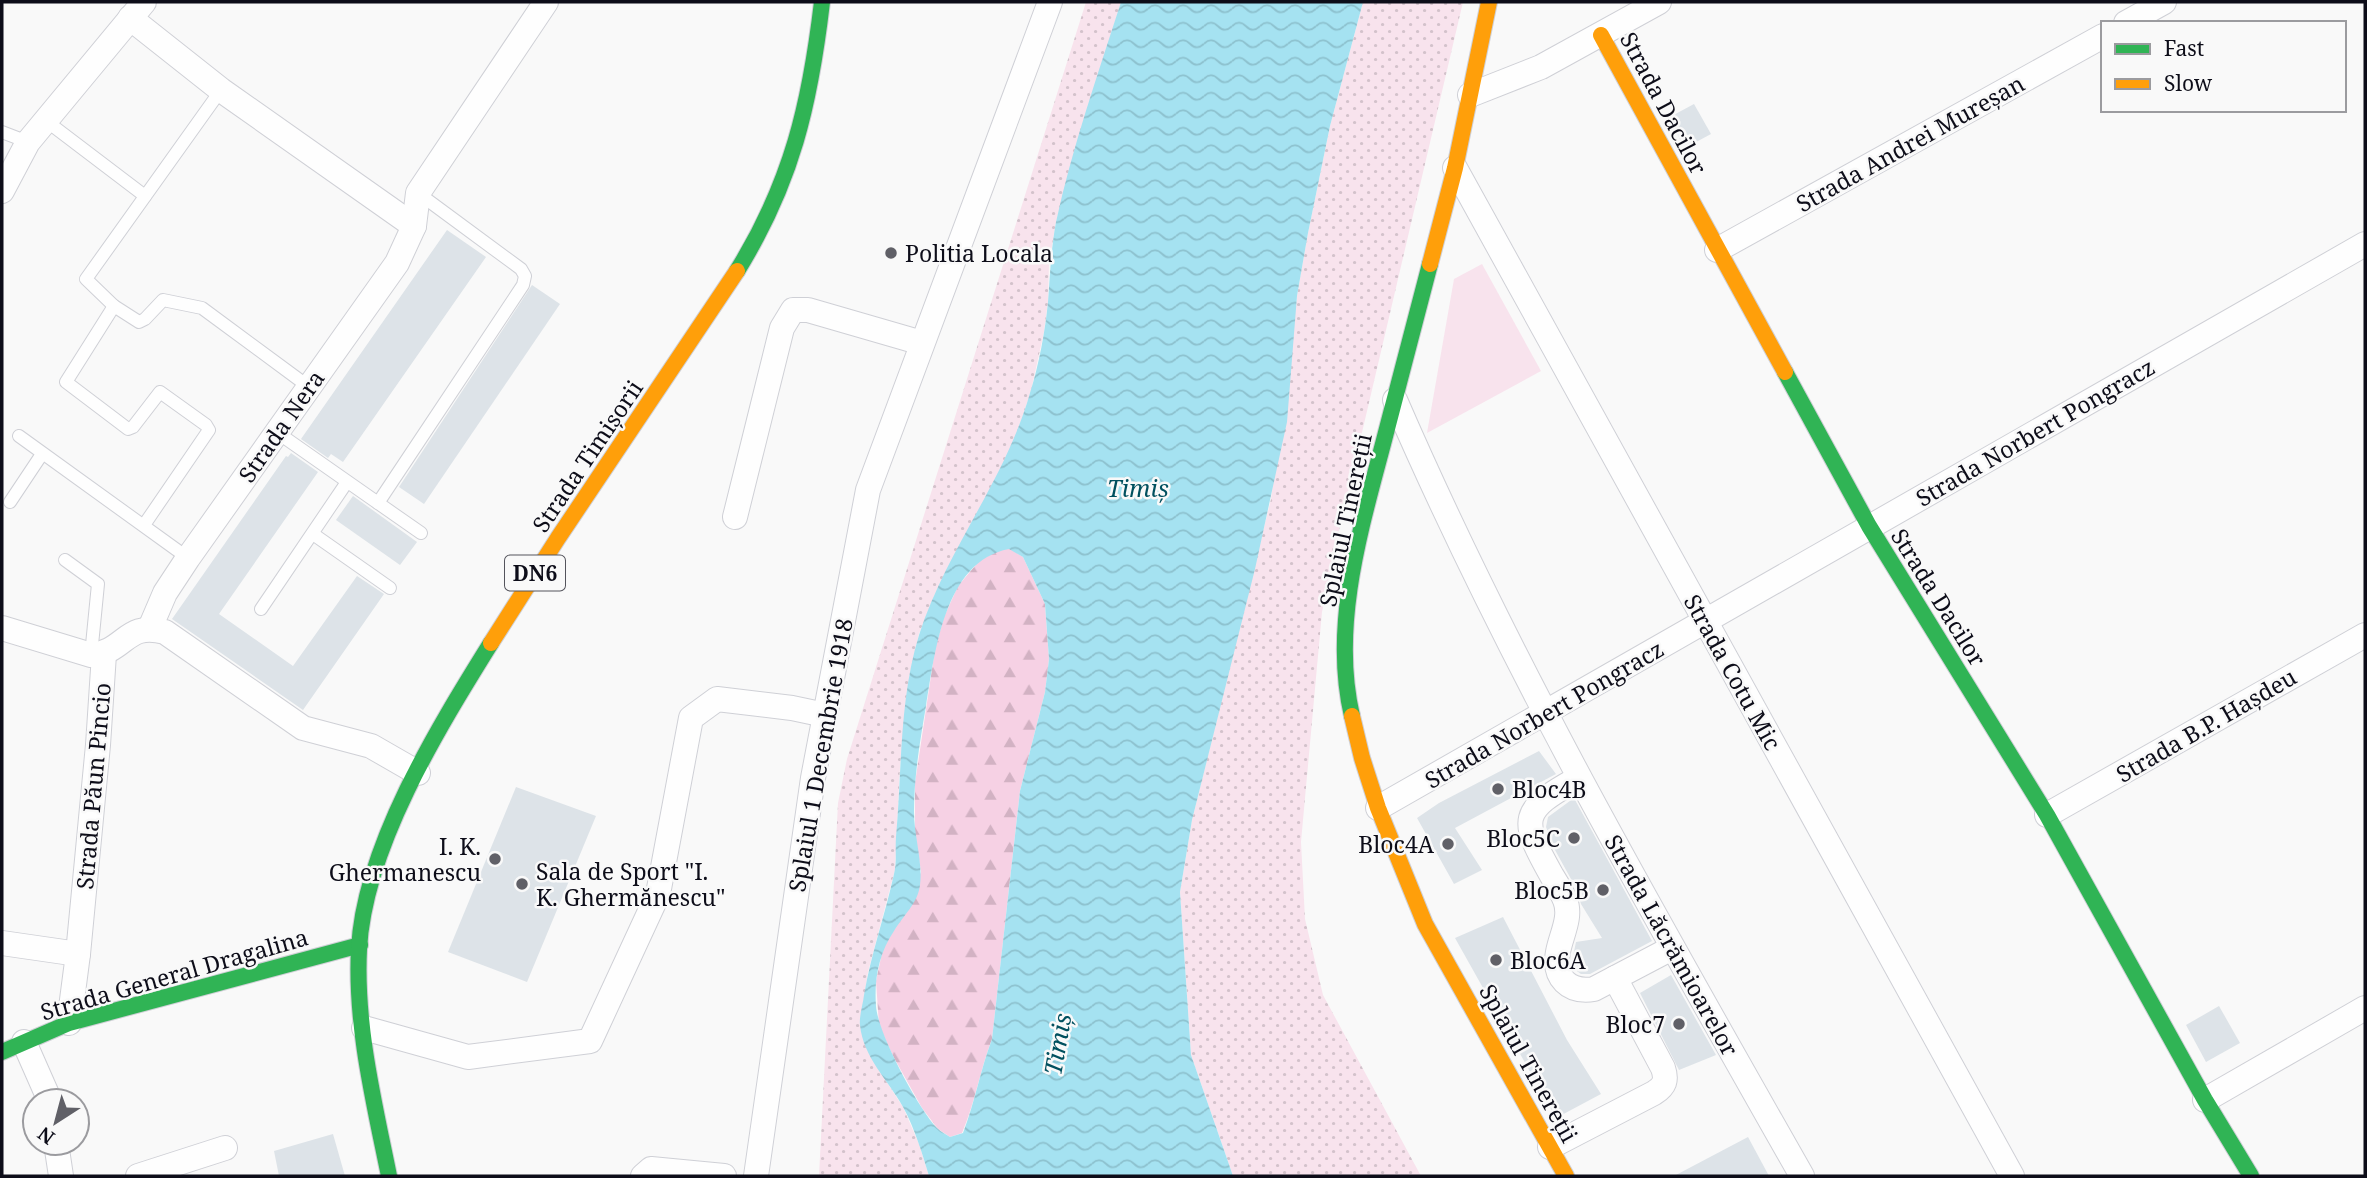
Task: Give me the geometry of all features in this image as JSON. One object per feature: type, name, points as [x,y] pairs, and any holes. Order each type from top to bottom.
[{"type":"street","name":"Strada Nera","points":[[150,628],[165,593],[188,558],[397,263],[414,226],[418,193],[546,2]]},
{"type":"street","name":"Strada Timișorii","points":[[389,1176],[368,1069],[360,992],[362,920],[379,860],[435,738],[499,628],[695,336],[760,233],[783,183],[801,134],[815,63],[822,2]]},
{"type":"street","name":"Splaiul 1 Decembrie 1918","points":[[756,1176],[813,779],[868,490],[1049,2]]},
{"type":"street","name":"Splaiul Tinereții","points":[[1489,2],[1455,168],[1362,525],[1344,642],[1349,703],[1362,758],[1378,808],[1425,924],[1566,1176]]},
{"type":"street","points":[[1470,95],[1541,67],[1659,2]]},
{"type":"street","points":[[2130,21],[2164,2]]},
{"type":"street","points":[[2,191],[28,142],[137,10],[221,90],[414,226]]},
{"type":"street","name":"Strada Dacilor","points":[[1601,35],[1869,526],[2047,816],[2205,1100],[2251,1176]]},
{"type":"street","name":"Strada Andrei Mureșan","points":[[1717,250],[2101,37]]},
{"type":"street","name":"Strada Cotu Mic","points":[[1455,168],[2012,1176]]},
{"type":"street","name":"Strada Norbert Pongracz","points":[[1378,808],[2365,244]]},
{"type":"street","points":[[735,517],[782,328],[793,310],[808,310],[922,344]]},
{"type":"street","name":"Strada Lăcrămioarelor","points":[[1395,400],[1419,457],[1579,778],[1802,1176]]},
{"type":"street","name":"Strada Păun Pincio","points":[[2,628],[98,654],[78,954],[69,1023]]},
{"type":"street","points":[[98,654],[136,631],[150,628],[164,632],[303,728],[371,746],[418,773]]},
{"type":"street","name":"Strada B.P. Hașdeu","points":[[2047,816],[2365,635]]},
{"type":"street","points":[[364,1028],[468,1056],[590,1041],[658,894],[691,718],[717,699],[793,708],[825,715]]},
{"type":"street","points":[[1579,778],[1554,792],[1534,809],[1530,824],[1533,842],[1566,901],[1567,916],[1557,954],[1559,972],[1567,985],[1581,991],[1594,989],[1672,948]]},
{"type":"street","points":[[2,943],[78,954]]},
{"type":"street","name":"Strada General Dragalina","points":[[2,1052],[69,1023],[360,945]]},
{"type":"street","points":[[1550,1147],[1662,1087],[1666,1078],[1615,978]]},
{"type":"street","points":[[2205,1100],[2365,1008]]},
{"type":"street","points":[[24,1042],[44,1087]]},
{"type":"street","points":[[138,1176],[225,1148]]},
{"type":"street","points":[[58,1157],[61,1176]]},
{"type":"street","points":[[643,1176],[651,1168],[724,1176]]},
{"type":"lane","points":[[221,90],[86,279],[114,306],[139,322],[163,300],[202,308],[309,387]]},
{"type":"lane","points":[[45,120],[145,196]]},
{"type":"lane","points":[[2,132],[28,142]]},
{"type":"lane","points":[[378,503],[523,285],[525,276],[521,269],[418,193]]},
{"type":"lane","points":[[114,306],[66,382],[128,429],[133,427],[160,392],[206,425],[209,430],[144,526]]},
{"type":"lane","points":[[278,433],[421,533]]},
{"type":"lane","points":[[19,436],[188,558]]},
{"type":"lane","points":[[10,502],[42,454]]},
{"type":"lane","points":[[261,609],[347,482]]},
{"type":"lane","points":[[313,534],[390,588]]},
{"type":"lane","points":[[65,560],[98,584],[98,654]]},
{"type":"shaded area","points":[[1086,2],[1121,2],[1056,222],[1049,264],[1044,332],[1031,391],[1001,470],[934,596],[919,634],[910,673],[900,767],[895,870],[868,972],[860,1024],[877,1067],[903,1107],[929,1176],[819,1176],[838,803],[847,759]]},
{"type":"shaded area","points":[[1363,2],[1463,2],[1322,612],[1301,842],[1305,919],[1323,995],[1421,1176],[1233,1176],[1191,1055],[1180,892],[1192,820],[1271,499],[1297,296],[1308,233],[1330,126]]},
{"type":"shaded area","points":[[1482,264],[1541,371],[1427,433],[1454,279]]},
{"type":"green space","points":[[1009,548],[1023,557],[1045,604],[1049,659],[1045,692],[1020,791],[992,1039],[962,1133],[950,1137],[938,1129],[922,1108],[893,1056],[879,1025],[876,981],[883,948],[921,872],[915,833],[915,783],[935,649],[944,617],[958,586],[980,560]]},
{"type":"water","name":"Timiș","points":[[1121,2],[1363,2],[1330,126],[1308,233],[1297,296],[1287,422],[1255,569],[1192,820],[1180,892],[1191,1055],[1233,1176],[929,1176],[907,1115],[866,1048],[860,1021],[870,965],[895,869],[902,735],[908,685],[919,635],[930,604],[1006,456],[1030,393],[1045,325],[1052,252],[1062,194]],"holes":[[[1009,549],[1023,557],[1045,604],[1049,659],[1045,692],[1020,791],[992,1039],[963,1133],[950,1137],[929,1118],[891,1052],[878,1018],[877,976],[885,948],[919,892],[920,867],[914,812],[916,772],[934,661],[946,612],[970,571],[987,557]]]},
{"type":"building","points":[[1694,104],[1711,134],[1685,148],[1668,118]]},
{"type":"building","points":[[447,230],[486,257],[343,462],[331,454],[328,458],[301,439]]},
{"type":"building","points":[[532,285],[560,304],[424,504],[399,487]]},
{"type":"building","points":[[291,453],[318,472],[219,614],[293,666],[357,576],[384,594],[303,710],[172,619],[286,456]]},
{"type":"building","points":[[353,496],[417,542],[400,565],[336,520]]},
{"type":"building","points":[[1539,751],[1556,774],[1455,828],[1482,870],[1454,884],[1417,818],[1439,803]]},
{"type":"building","name":"Sala de Sport \"I. K. Ghermănescu\"","points":[[516,787],[596,816],[527,982],[448,952]]},
{"type":"building","points":[[1574,798],[1652,941],[1590,974],[1581,974],[1574,969],[1572,961],[1576,942],[1602,938],[1581,904],[1546,827],[1548,817]]},
{"type":"building","points":[[1503,917],[1567,1040],[1601,1094],[1556,1118],[1455,938]]},
{"type":"building","name":"Bloc7","points":[[1671,975],[1716,1055],[1679,1070],[1640,993]]},
{"type":"building","points":[[2219,1006],[2240,1043],[2206,1062],[2186,1025]]},
{"type":"building","points":[[333,1134],[345,1176],[279,1176],[274,1151]]},
{"type":"building","points":[[1748,1137],[1769,1176],[1674,1176]]},
{"type":"traffic: fast","points":[[737,271],[772,206],[796,141],[811,75],[822,2]]},
{"type":"traffic: fast","points":[[1352,716],[1346,682],[1345,648],[1351,579],[1430,264]]},
{"type":"traffic: fast","points":[[1785,372],[1869,526],[2047,815],[2205,1100],[2251,1176]]},
{"type":"traffic: fast","points":[[389,1176],[367,1063],[360,1006],[359,949],[364,910],[374,871],[407,790],[449,712],[491,643]]},
{"type":"traffic: fast","points":[[2,1052],[69,1023],[360,945]]},
{"type":"traffic: slow","points":[[1430,264],[1455,168],[1489,2]]},
{"type":"traffic: slow","points":[[1601,35],[1785,372]]},
{"type":"traffic: slow","points":[[491,643],[737,271]]},
{"type":"traffic: slow","points":[[1352,716],[1378,808],[1425,924],[1566,1176]]},
{"type":"place","name":"Politia Locala","points":[[891,253]]},
{"type":"place","name":"Bloc4B","points":[[1498,789]]},
{"type":"place","name":"Bloc5C","points":[[1574,838]]},
{"type":"place","name":"Bloc4A","points":[[1448,844]]},
{"type":"place","name":"I. K. Ghermanescu","points":[[495,859]]},
{"type":"place","name":"Sala de Sport \"I. K. Ghermănescu\"","points":[[522,884]]},
{"type":"place","name":"Bloc5B","points":[[1603,890]]},
{"type":"place","name":"Bloc6A","points":[[1496,960]]},
{"type":"place","name":"Bloc7","points":[[1679,1024]]}]
